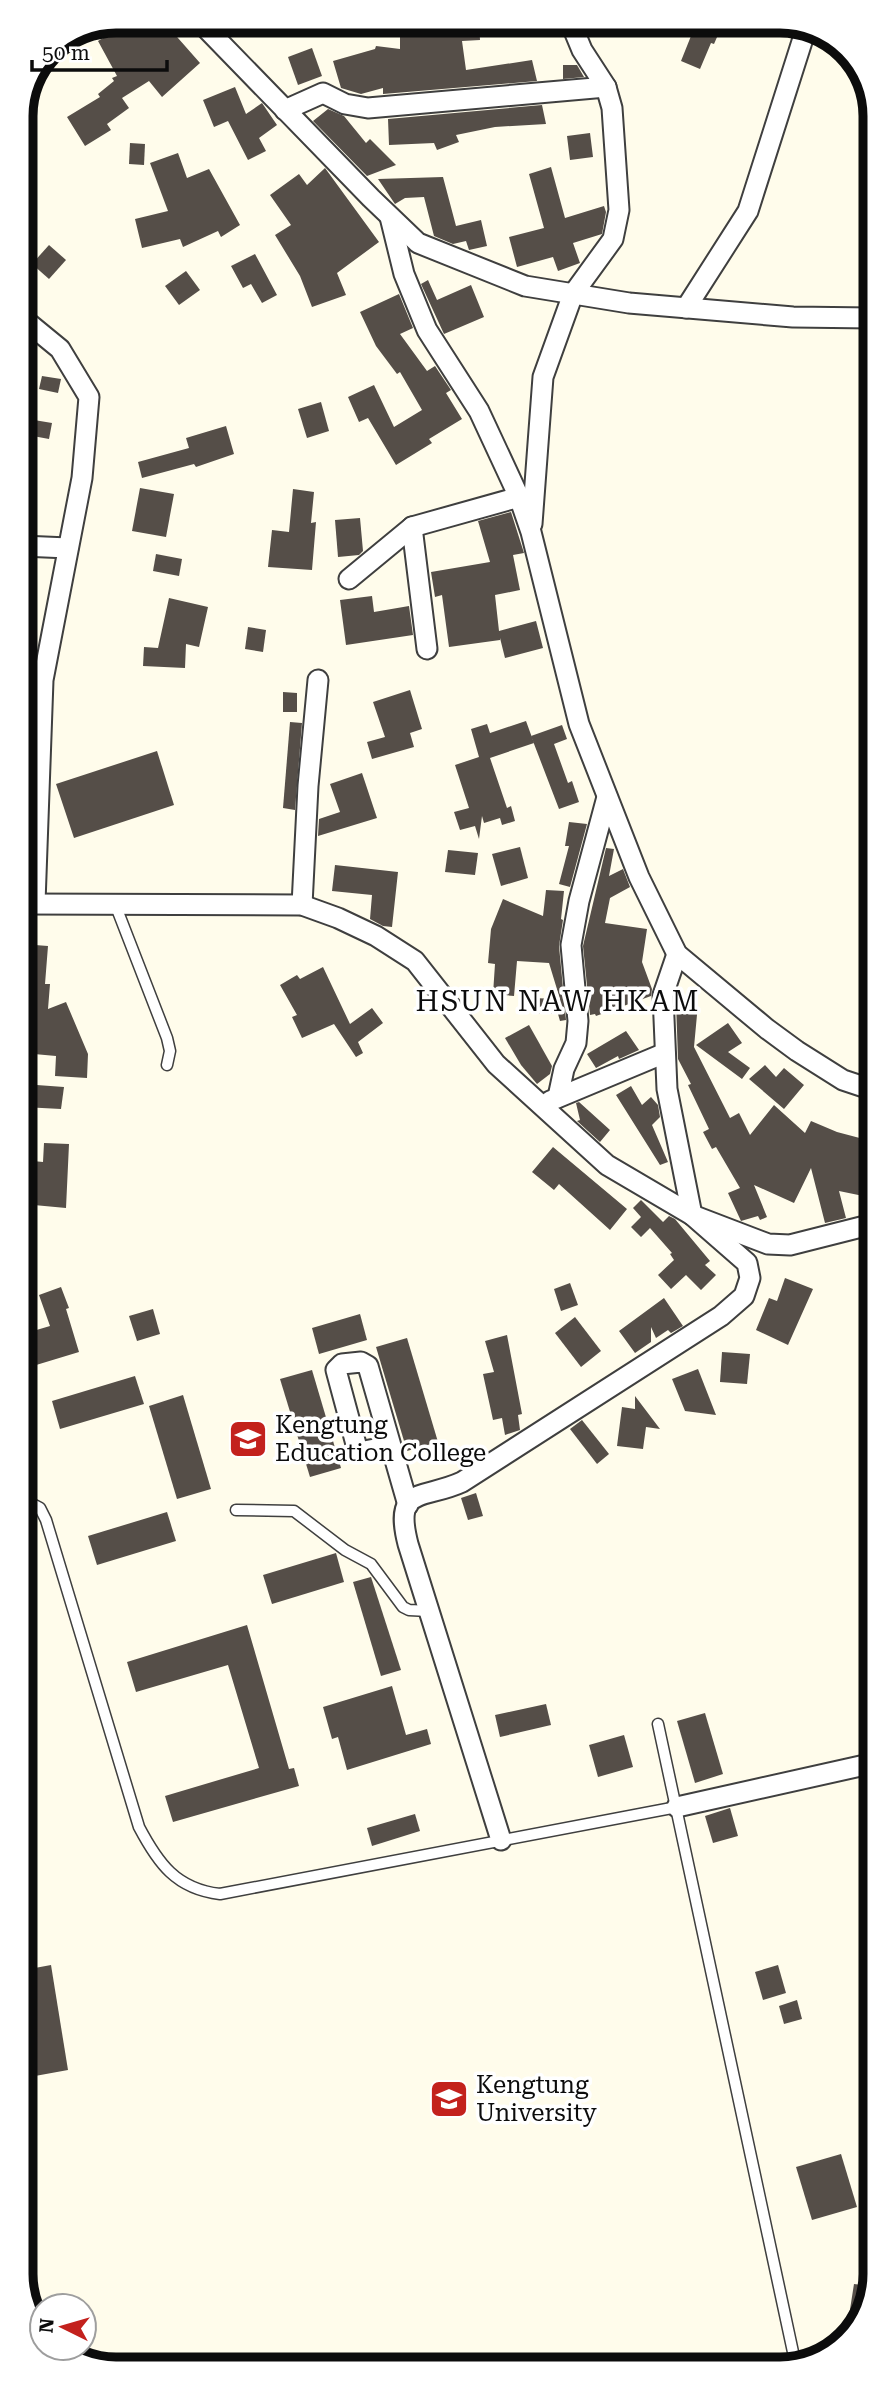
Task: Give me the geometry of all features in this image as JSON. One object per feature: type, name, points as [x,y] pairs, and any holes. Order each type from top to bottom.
[{"type":"street","points":[[211,33],[418,243],[525,286],[629,303],[793,317],[863,318]]},
{"type":"street","points":[[531,532],[543,377],[573,294],[612,239],[619,209],[612,108],[606,87],[582,50],[575,33]]},
{"type":"street","points":[[686,308],[748,211],[803,37]]},
{"type":"street","points":[[285,110],[323,93],[345,104],[368,108],[606,87]]},
{"type":"street","points":[[390,216],[404,274],[427,330],[479,411],[519,497],[531,532],[579,724],[639,877],[677,954],[797,1051],[843,1080],[863,1087]]},
{"type":"street","points":[[33,326],[60,349],[89,397],[82,478],[43,680],[33,839]]},
{"type":"street","points":[[349,579],[412,527],[519,497]]},
{"type":"street","points":[[412,527],[427,649]]},
{"type":"street","points":[[33,546],[68,548]]},
{"type":"street","points":[[302,905],[308,786],[318,680]]},
{"type":"street","points":[[549,1101],[576,1043],[578,1021],[571,945],[579,901],[607,797]]},
{"type":"street","points":[[33,903],[302,905],[338,918],[376,936],[415,961],[496,1064],[549,1101],[607,1165],[692,1215],[768,1244],[790,1245],[863,1227]]},
{"type":"street","points":[[501,1840],[403,1522],[403,1514],[418,1495],[443,1490],[462,1482],[721,1315],[744,1296],[750,1278],[747,1263],[692,1215],[667,1088],[663,995],[677,954]]},
{"type":"street","points":[[549,1101],[665,1053]]},
{"type":"street","points":[[391,1446],[408,1505]]},
{"type":"street","points":[[677,1807],[863,1765]]},
{"type":"lane","points":[[115,904],[167,1038],[170,1051],[167,1065]]},
{"type":"lane","points":[[33,1504],[40,1508],[46,1520],[139,1826],[159,1861],[190,1888],[220,1895],[677,1807]]},
{"type":"lane","points":[[236,1510],[294,1511],[345,1550],[371,1564],[403,1607],[409,1611],[430,1611]]},
{"type":"lane","points":[[658,1724],[794,2355]]},
{"type":"building","points":[[174,33],[200,63],[162,97],[149,81],[122,98],[129,108],[107,124],[111,130],[85,146],[67,117],[100,97],[98,94],[117,76],[98,41],[111,34]]},
{"type":"building","points":[[400,33],[480,33],[480,40],[462,41],[466,70],[532,60],[537,81],[383,94],[383,88],[361,94],[341,88],[333,61],[375,49],[376,46],[400,49]]},
{"type":"building","points":[[541,33],[555,33],[555,35],[541,36]]},
{"type":"building","points":[[692,33],[719,33],[714,44],[711,43],[700,69],[681,61]]},
{"type":"building","points":[[312,48],[322,76],[298,85],[288,57]]},
{"type":"building","points":[[64,53],[66,57],[54,62]]},
{"type":"building","points":[[563,65],[577,65],[584,77],[563,79]]},
{"type":"building","points":[[235,87],[246,114],[262,103],[277,125],[259,138],[266,151],[248,160],[228,121],[214,127],[203,100]]},
{"type":"building","points":[[542,105],[546,124],[495,127],[456,135],[459,142],[437,150],[434,143],[389,145],[388,119]]},
{"type":"building","points":[[328,109],[344,116],[366,143],[370,139],[396,165],[367,176],[313,121]]},
{"type":"building","points":[[590,133],[593,157],[570,160],[567,136]]},
{"type":"building","points":[[130,143],[145,144],[144,165],[129,164]]},
{"type":"building","points":[[178,153],[187,178],[209,169],[240,225],[221,237],[218,231],[183,247],[180,239],[142,248],[135,219],[168,211],[150,163]]},
{"type":"building","points":[[551,167],[565,218],[604,206],[606,212],[602,234],[573,243],[580,263],[558,271],[553,257],[517,267],[509,237],[544,228],[529,174]]},
{"type":"building","points":[[325,168],[379,242],[337,273],[346,295],[312,307],[300,276],[275,235],[291,225],[270,195],[299,174],[307,185]]},
{"type":"building","points":[[443,177],[456,226],[481,220],[487,246],[469,250],[466,241],[453,244],[434,236],[424,197],[405,198],[395,204],[378,179]]},
{"type":"building","points":[[49,245],[66,260],[49,279],[33,263]]},
{"type":"building","points":[[255,254],[277,295],[262,303],[251,284],[243,288],[231,266]]},
{"type":"building","points":[[186,271],[200,290],[179,305],[165,286]]},
{"type":"building","points":[[428,280],[437,300],[471,285],[484,317],[444,334],[421,284]]},
{"type":"building","points":[[399,294],[413,328],[400,334],[427,371],[435,366],[451,390],[446,393],[462,419],[429,439],[432,443],[396,465],[368,418],[359,422],[348,397],[374,385],[394,427],[422,410],[400,372],[397,374],[376,346],[360,312]]},
{"type":"building","points":[[42,376],[61,379],[58,393],[39,389]]},
{"type":"building","points":[[321,402],[329,431],[307,438],[298,409]]},
{"type":"building","points":[[33,420],[52,423],[49,439],[33,436]]},
{"type":"building","points":[[226,426],[234,454],[196,467],[194,464],[142,478],[138,462],[189,448],[186,438]]},
{"type":"building","points":[[140,488],[174,494],[166,537],[132,531]]},
{"type":"building","points":[[293,489],[314,492],[311,523],[316,522],[312,570],[268,567],[272,530],[289,532]]},
{"type":"building","points":[[511,512],[524,553],[513,555],[520,590],[495,595],[499,631],[536,621],[543,648],[505,658],[500,638],[449,647],[442,595],[435,597],[431,572],[490,562],[478,521]]},
{"type":"building","points":[[360,518],[363,551],[359,555],[338,557],[335,520]]},
{"type":"building","points":[[156,554],[182,559],[179,576],[153,571]]},
{"type":"building","points":[[372,596],[374,612],[409,606],[413,635],[346,645],[340,600]]},
{"type":"building","points":[[169,598],[208,607],[199,647],[186,644],[185,668],[143,666],[144,647],[158,648]]},
{"type":"building","points":[[248,627],[266,630],[263,652],[245,649]]},
{"type":"building","points":[[410,690],[422,729],[410,733],[414,747],[372,759],[367,742],[385,737],[373,702]]},
{"type":"building","points":[[283,692],[297,693],[297,712],[283,712]]},
{"type":"building","points":[[526,721],[534,743],[490,758],[507,808],[511,806],[515,821],[502,825],[500,818],[484,823],[482,816],[479,839],[475,826],[460,830],[454,812],[469,808],[455,765],[479,757],[471,729],[487,724],[490,733]]},
{"type":"building","points":[[290,722],[302,723],[295,810],[283,808]]},
{"type":"building","points":[[562,725],[567,739],[554,744],[568,783],[572,781],[579,802],[559,809],[531,736]]},
{"type":"building","points":[[157,751],[174,805],[74,838],[56,784]]},
{"type":"building","points":[[362,773],[377,818],[318,836],[319,819],[340,812],[330,784]]},
{"type":"building","points":[[569,822],[587,824],[570,887],[559,884],[569,846],[565,846]]},
{"type":"building","points":[[520,847],[528,878],[501,886],[492,854]]},
{"type":"building","points":[[606,848],[614,849],[609,876],[623,869],[630,887],[610,898],[605,923],[647,929],[642,962],[652,989],[651,996],[596,1016],[590,1015],[583,946]]},
{"type":"building","points":[[448,850],[478,853],[475,875],[445,872]]},
{"type":"building","points":[[335,865],[398,872],[392,927],[383,926],[370,919],[372,895],[332,891]]},
{"type":"building","points":[[546,890],[564,891],[559,946],[566,1020],[560,1021],[558,1014],[531,1013],[531,998],[560,999],[549,963],[517,961],[514,996],[493,994],[495,964],[488,963],[491,929],[503,899],[543,916]]},
{"type":"building","points":[[33,945],[48,946],[45,984],[50,984],[48,1009],[66,1002],[88,1054],[87,1078],[55,1076],[56,1056],[33,1054]]},
{"type":"building","points":[[323,967],[350,1024],[372,1008],[383,1023],[358,1042],[363,1053],[356,1057],[334,1024],[302,1038],[292,1017],[297,1015],[280,985],[297,975],[300,979]]},
{"type":"building","points":[[676,1002],[698,1004],[694,1047],[730,1118],[739,1113],[750,1135],[774,1105],[805,1133],[811,1121],[863,1139],[863,1196],[839,1191],[846,1218],[825,1223],[811,1168],[794,1203],[754,1185],[767,1217],[760,1220],[758,1216],[741,1221],[728,1193],[740,1188],[716,1147],[712,1149],[703,1132],[709,1129],[678,1059]]},
{"type":"building","points":[[728,1023],[742,1043],[728,1052],[750,1068],[742,1079],[696,1045]]},
{"type":"building","points":[[529,1025],[552,1066],[550,1074],[537,1084],[521,1065],[505,1038]]},
{"type":"building","points":[[626,1031],[639,1050],[619,1059],[618,1056],[596,1068],[587,1054]]},
{"type":"building","points":[[765,1065],[776,1077],[784,1068],[804,1085],[784,1109],[749,1079]]},
{"type":"building","points":[[33,1085],[64,1087],[61,1109],[33,1108]]},
{"type":"building","points":[[631,1086],[642,1105],[651,1097],[658,1105],[660,1117],[652,1125],[668,1162],[660,1165],[616,1095]]},
{"type":"building","points":[[579,1102],[610,1130],[600,1142],[577,1121],[580,1120],[576,1103]]},
{"type":"building","points":[[44,1143],[69,1144],[66,1208],[33,1205],[33,1161],[43,1162]]},
{"type":"building","points":[[553,1147],[627,1209],[610,1230],[559,1184],[554,1190],[532,1172]]},
{"type":"building","points":[[641,1200],[663,1222],[669,1216],[675,1219],[710,1261],[705,1265],[716,1275],[701,1290],[686,1275],[671,1289],[658,1275],[674,1260],[670,1254],[672,1253],[650,1228],[641,1237],[631,1227],[641,1217],[633,1208]]},
{"type":"building","points":[[785,1278],[813,1289],[788,1345],[756,1330],[769,1298],[777,1301]]},
{"type":"building","points":[[570,1283],[578,1305],[561,1311],[554,1289]]},
{"type":"building","points":[[61,1287],[69,1308],[66,1309],[79,1352],[33,1366],[33,1331],[50,1326],[39,1295]]},
{"type":"building","points":[[664,1298],[683,1326],[671,1333],[668,1330],[656,1338],[651,1327],[651,1342],[635,1353],[619,1331]]},
{"type":"building","points":[[153,1309],[160,1334],[137,1341],[129,1316]]},
{"type":"building","points":[[360,1314],[367,1340],[319,1354],[312,1328]]},
{"type":"building","points":[[575,1317],[601,1351],[581,1367],[555,1333]]},
{"type":"building","points":[[507,1335],[522,1414],[518,1415],[520,1430],[505,1435],[502,1418],[493,1420],[483,1374],[494,1372],[485,1341]]},
{"type":"building","points":[[407,1338],[438,1442],[407,1451],[376,1347]]},
{"type":"building","points":[[722,1352],[750,1354],[747,1384],[720,1382]]},
{"type":"building","points":[[698,1369],[716,1415],[685,1411],[672,1379]]},
{"type":"building","points":[[312,1370],[341,1468],[310,1477],[280,1379]]},
{"type":"building","points":[[135,1376],[144,1404],[60,1429],[52,1401]]},
{"type":"building","points":[[183,1395],[211,1489],[177,1499],[149,1406]]},
{"type":"building","points":[[635,1396],[660,1429],[646,1427],[643,1449],[617,1446],[622,1407],[635,1409]]},
{"type":"building","points":[[582,1420],[609,1454],[597,1464],[570,1429]]},
{"type":"building","points":[[476,1493],[483,1516],[468,1520],[461,1498]]},
{"type":"building","points":[[167,1512],[176,1541],[97,1565],[88,1536]]},
{"type":"building","points":[[336,1553],[344,1582],[272,1604],[263,1575]]},
{"type":"building","points":[[371,1577],[401,1670],[381,1676],[353,1582]]},
{"type":"building","points":[[247,1625],[289,1769],[294,1768],[299,1786],[173,1822],[165,1796],[259,1768],[228,1665],[136,1692],[127,1662]]},
{"type":"building","points":[[392,1686],[406,1735],[427,1729],[431,1744],[347,1770],[338,1737],[332,1739],[323,1707]]},
{"type":"building","points":[[546,1704],[551,1725],[500,1737],[495,1715]]},
{"type":"building","points":[[705,1713],[723,1774],[695,1783],[677,1721]]},
{"type":"building","points":[[624,1735],[633,1767],[598,1777],[589,1745]]},
{"type":"building","points":[[730,1808],[738,1836],[713,1843],[705,1816]]},
{"type":"building","points":[[415,1814],[420,1831],[372,1846],[367,1828]]},
{"type":"building","points":[[51,1965],[68,2070],[33,2076],[33,1968]]},
{"type":"building","points":[[778,1965],[786,1993],[763,2000],[755,1972]]},
{"type":"building","points":[[797,2000],[802,2019],[784,2024],[779,2006]]},
{"type":"building","points":[[841,2154],[857,2207],[812,2220],[796,2167]]},
{"type":"building","points":[[854,2284],[862,2285],[858,2300],[848,2320]]},
{"type":"place","name":"Kengtung Education College","points":[[248,1439]]},
{"type":"place","name":"Kengtung University","points":[[449,2099]]},
{"type":"district","name":"HSUN NAW HKAM","points":[[558,1001]]}]
